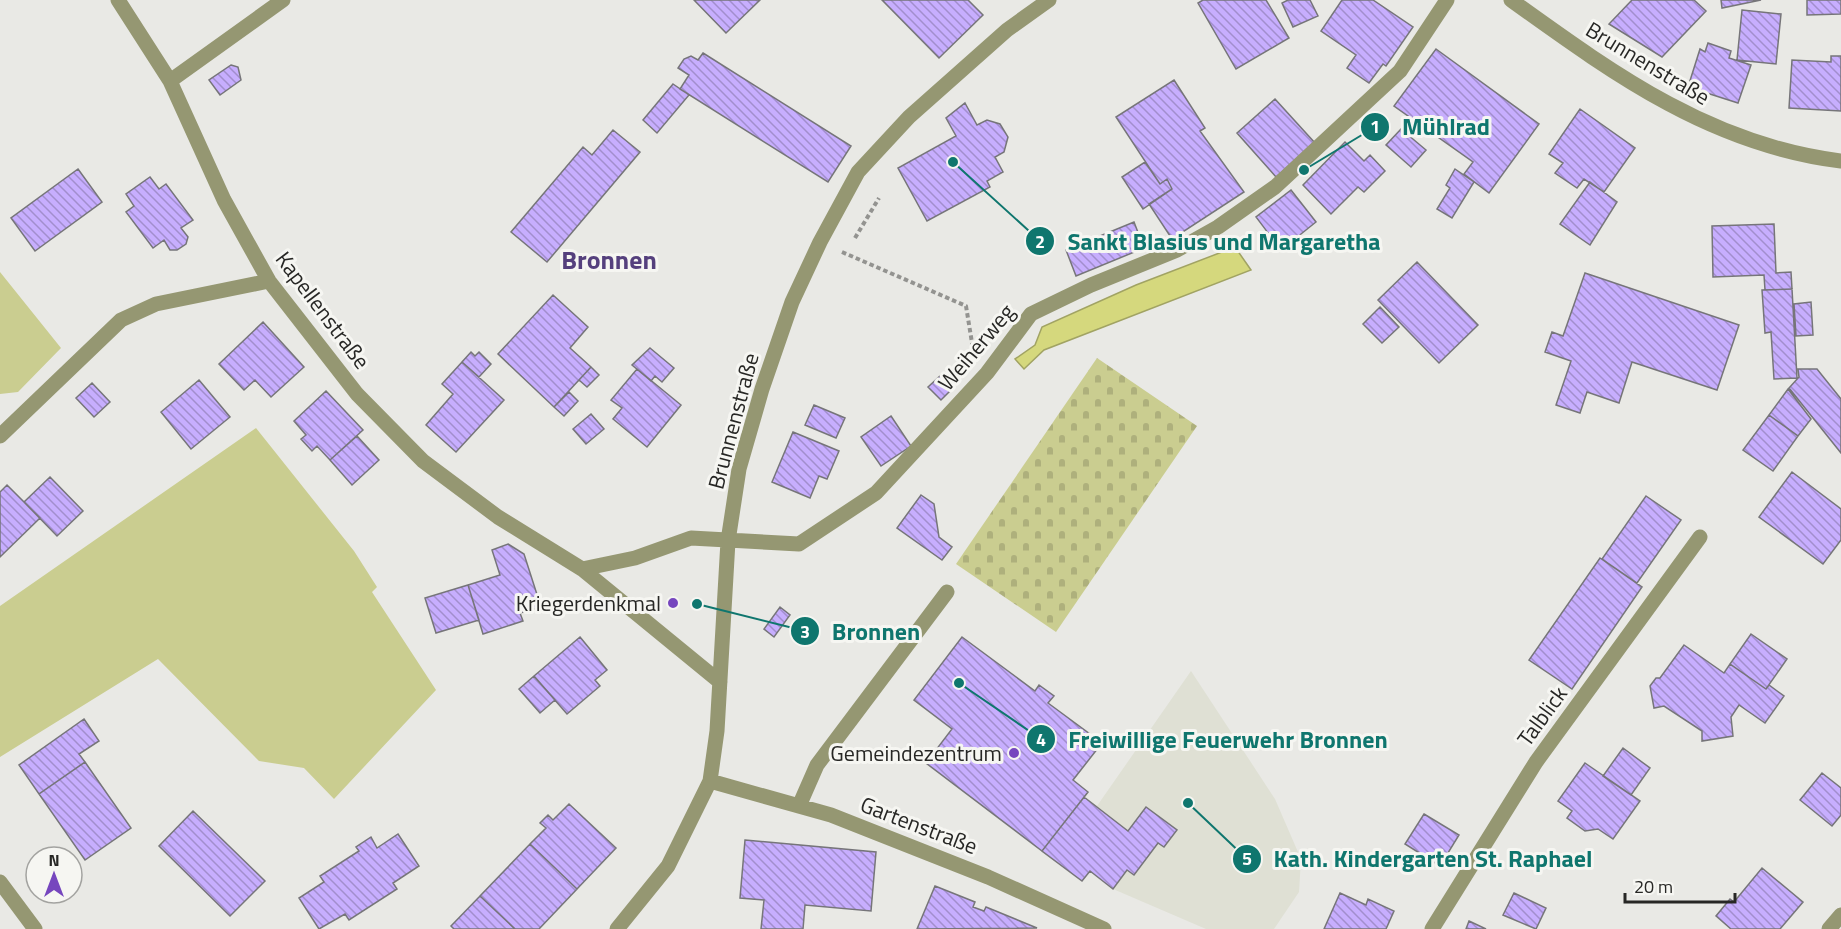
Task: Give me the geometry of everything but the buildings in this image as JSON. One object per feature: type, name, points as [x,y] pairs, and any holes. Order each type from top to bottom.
[{"type":"street","name":"Kapellenstraße","points":[[118,0],[170,81],[224,200],[269,281],[357,393],[423,461],[498,517],[582,569],[720,682]]},
{"type":"street","points":[[170,81],[283,0]]},
{"type":"street","name":"Brunnenstraße","points":[[617,929],[668,866],[710,781],[720,682],[728,541],[739,470],[762,389],[792,302],[820,242],[858,172],[909,117],[975,57],[1048,0]]},
{"type":"street","name":"Weiherweg","points":[[728,541],[799,544],[876,493],[987,373],[1031,314],[1091,285],[1177,250],[1218,227],[1275,187],[1400,71],[1447,0]]},
{"type":"street","name":"Brunnenstraße","points":[[1511,0],[1641,90],[1706,125],[1771,148],[1841,161]]},
{"type":"street","points":[[0,436],[121,320],[156,304],[269,281]]},
{"type":"street","name":"Talblick","points":[[1431,929],[1536,762],[1700,537]]},
{"type":"street","points":[[582,569],[635,558],[692,538],[728,541]]},
{"type":"street","points":[[799,806],[817,765],[947,592]]},
{"type":"street","name":"Gartenstraße","points":[[710,781],[831,815],[988,877],[1104,929]]},
{"type":"street","points":[[0,882],[34,929]]},
{"type":"street","points":[[1829,929],[1841,915]]},
{"type":"path","points":[[871,215],[879,198]]},
{"type":"path","points":[[820,242],[966,306],[972,347],[987,373]]},
{"type":"shaded area","points":[[1235,247],[1251,270],[1044,350],[1024,369],[1015,359],[1035,345],[1042,327],[1136,285]]},
{"type":"shaded area","points":[[1191,671],[1275,799],[1301,859],[1299,892],[1274,929],[1206,929],[1113,889],[1090,871],[1082,881],[1042,851],[1084,797],[1097,806]]},
{"type":"green space","points":[[0,272],[61,348],[18,392],[0,394]]},
{"type":"green space","points":[[1097,358],[1197,426],[1056,632],[956,564]]},
{"type":"green space","points":[[256,428],[354,551],[377,587],[372,592],[436,690],[334,799],[304,768],[259,761],[158,659],[0,757],[0,606]]},
{"type":"place","name":"Sankt Blasius und Margaretha","points":[[953,162]]},
{"type":"place","name":"Mühlrad","points":[[1304,170]]},
{"type":"place","name":"Kriegerdenkmal","points":[[673,603]]},
{"type":"place","name":"Bronnen","points":[[697,604]]},
{"type":"place","name":"Freiwillige Feuerwehr Bronnen","points":[[959,683]]},
{"type":"place","name":"Gemeindezentrum","points":[[1014,753]]},
{"type":"place","name":"Kath. Kindergarten St. Raphael","points":[[1188,803]]},
{"type":"district","name":"Bronnen","points":[[609,259]]}]
